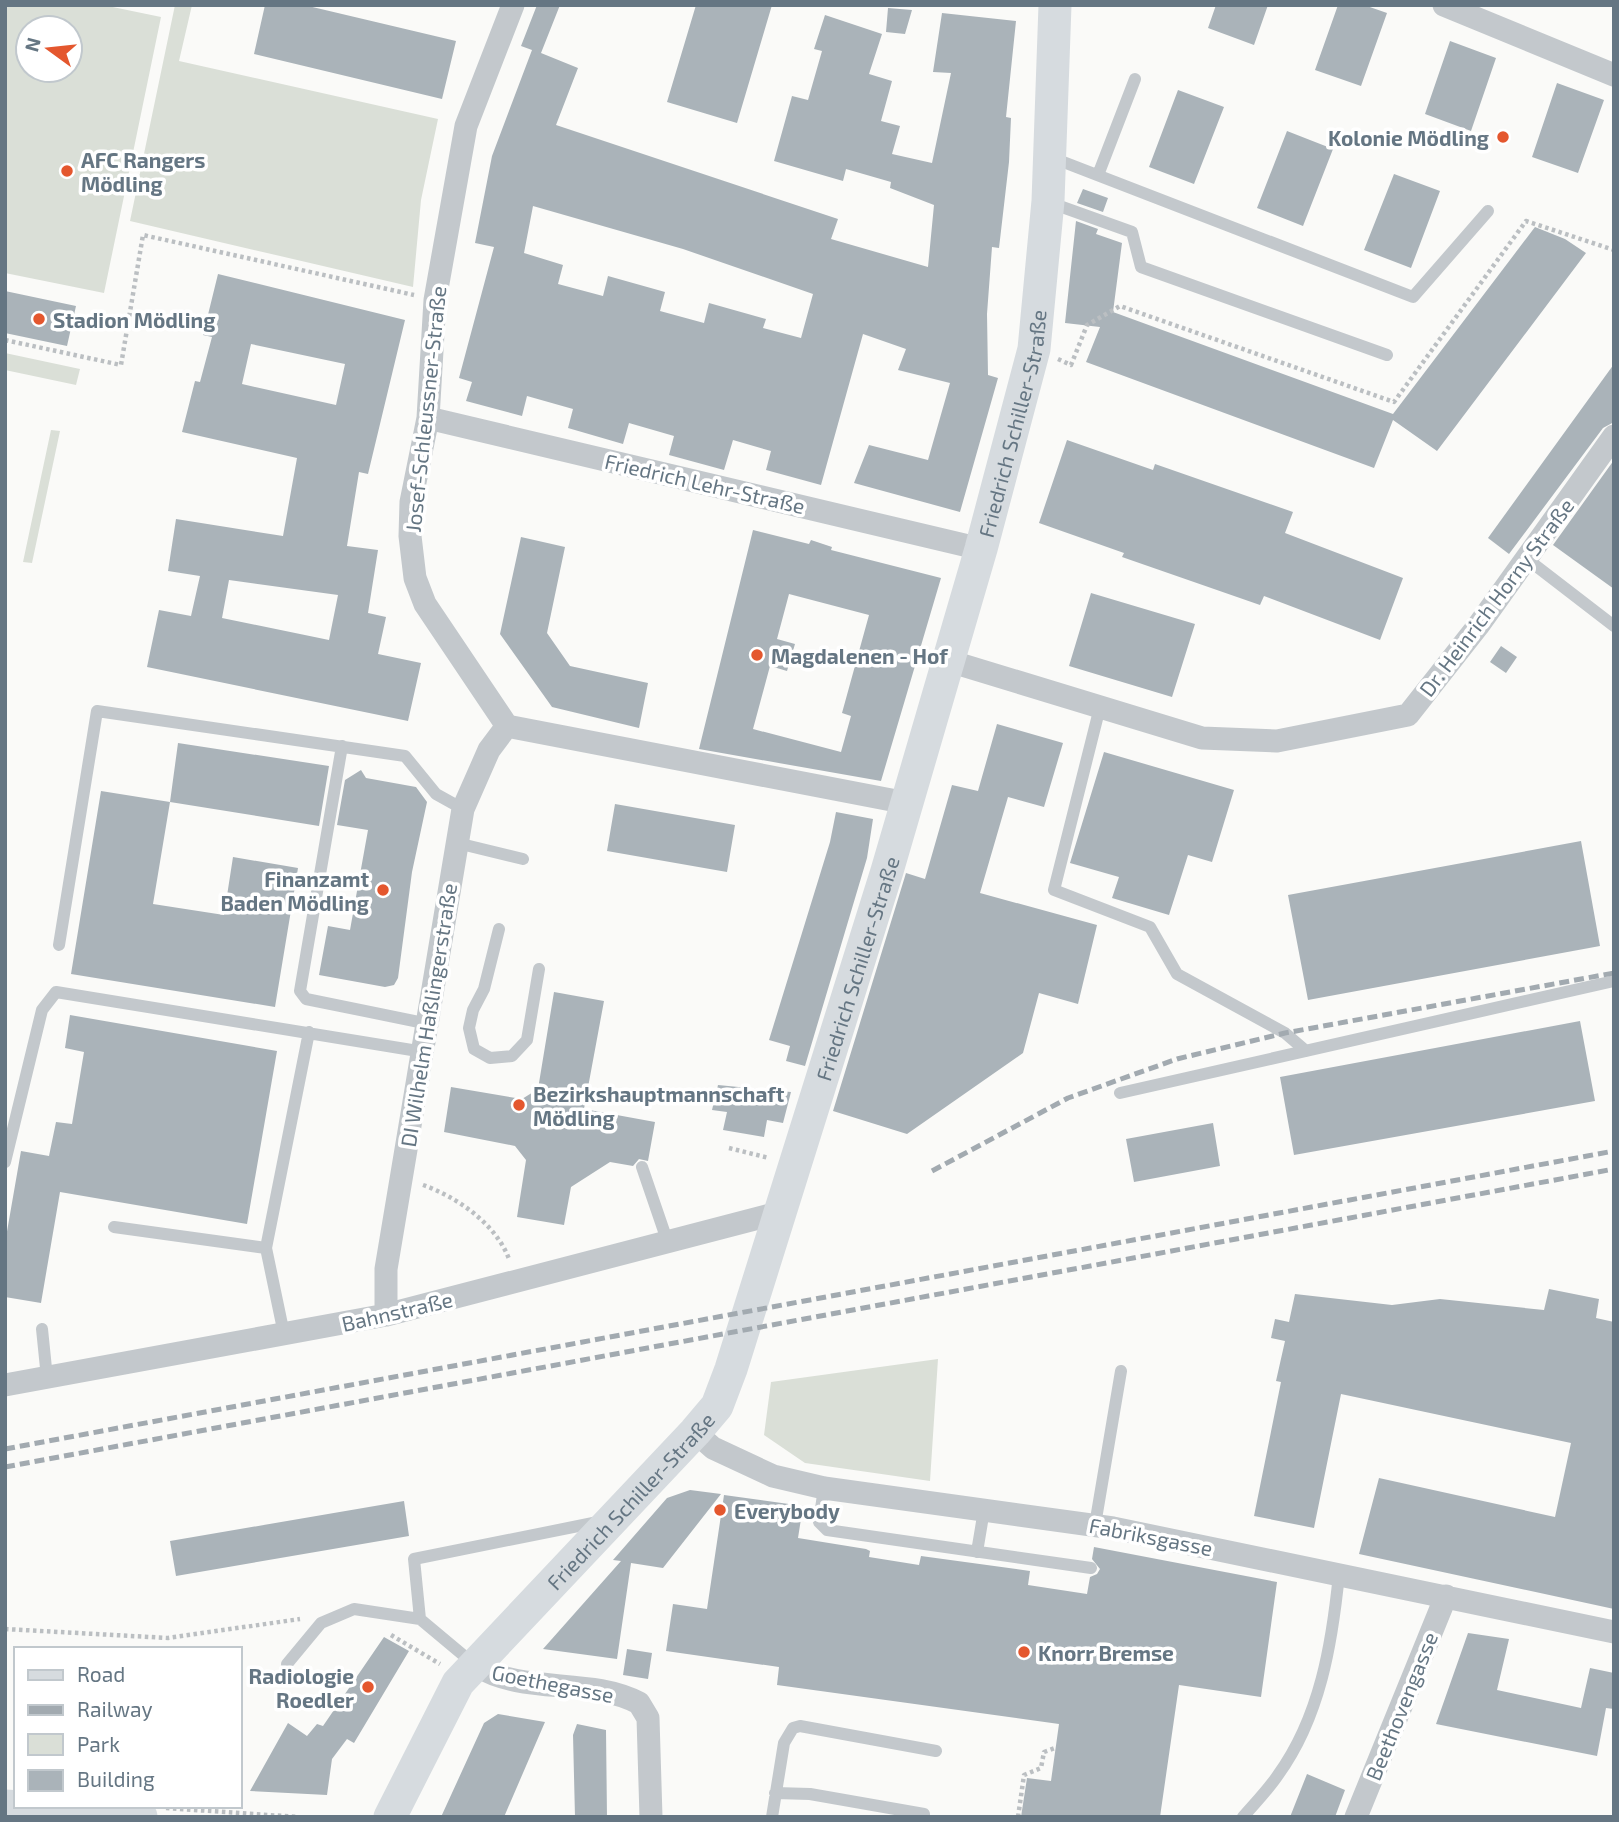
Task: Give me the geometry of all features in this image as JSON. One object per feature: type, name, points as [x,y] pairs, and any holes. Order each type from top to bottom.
[{"type":"main road","points":[[5,1808],[150,1812]]},
{"type":"street","name":"Josef-Schleussner-Straße","points":[[507,726],[438,627],[415,578],[410,536],[411,502],[428,418],[435,300],[466,126],[513,5]]},
{"type":"street","name":"Friedrich Schiller-Straße","points":[[390,1817],[401,1780],[467,1674],[717,1406],[782,1212],[907,803],[981,549],[1034,349],[1048,201],[1055,5]]},
{"type":"street","points":[[1444,5],[1614,75]]},
{"type":"street","name":"Friedrich Lehr-Straße","points":[[428,418],[981,549]]},
{"type":"street","name":"Dr. Heinrich Horny Straße","points":[[949,661],[1202,738],[1278,741],[1408,715],[1527,559],[1614,436]]},
{"type":"street","points":[[507,726],[907,803]]},
{"type":"street","name":"DI Wilhelm Haßlingerstraße","points":[[386,1315],[386,1269],[463,809],[489,750],[507,726]]},
{"type":"street","name":"Bahnstraße","points":[[5,1385],[386,1315],[782,1212]]},
{"type":"street","name":"Fabriksgasse","points":[[695,1432],[713,1448],[773,1476],[824,1488],[1095,1525],[1614,1632]]},
{"type":"street","name":"Beethovengasse","points":[[1356,1817],[1446,1596]]},
{"type":"street","name":"Goethegasse","points":[[467,1674],[607,1693],[639,1703],[648,1718],[651,1817]]},
{"type":"lane","points":[[1098,175],[1135,79]]},
{"type":"lane","points":[[1049,157],[1413,297],[1488,211]]},
{"type":"lane","points":[[1048,201],[1132,232],[1140,267],[1387,355]]},
{"type":"lane","points":[[1527,559],[1614,626]]},
{"type":"lane","points":[[1100,707],[1054,890],[1150,927],[1177,974],[1285,1034],[1306,1051]]},
{"type":"lane","points":[[59,945],[97,711],[405,756],[436,794],[463,809]]},
{"type":"lane","points":[[342,746],[300,991],[306,999],[429,1024]]},
{"type":"lane","points":[[457,843],[523,859]]},
{"type":"lane","points":[[499,929],[484,989],[472,1010],[469,1028],[474,1049],[490,1058],[512,1056],[527,1040],[539,969]]},
{"type":"lane","points":[[1120,1093],[1614,981]]},
{"type":"lane","points":[[5,1163],[42,1010],[57,992],[424,1052]]},
{"type":"lane","points":[[284,1334],[266,1248],[309,1032]]},
{"type":"lane","points":[[642,1167],[668,1242]]},
{"type":"lane","points":[[114,1227],[266,1248]]},
{"type":"lane","points":[[41,1329],[47,1378]]},
{"type":"lane","points":[[1095,1525],[1121,1371]]},
{"type":"lane","points":[[824,1488],[819,1522],[827,1530],[1091,1568]]},
{"type":"lane","points":[[977,1552],[984,1510]]},
{"type":"lane","points":[[467,1674],[420,1619],[414,1559],[613,1519]]},
{"type":"lane","points":[[1243,1817],[1278,1774],[1304,1730],[1326,1666],[1339,1574]]},
{"type":"lane","points":[[287,1664],[321,1623],[354,1609],[420,1619]]},
{"type":"lane","points":[[772,1817],[783,1743],[793,1728],[800,1726],[936,1751]]},
{"type":"lane","points":[[775,1793],[810,1794],[924,1814]]},
{"type":"path","points":[[5,340],[121,365],[143,235],[435,300]]},
{"type":"path","points":[[1588,244],[1614,250]]},
{"type":"path","points":[[729,1148],[796,1166]]},
{"type":"path","points":[[402,1178],[428,1186],[480,1217],[505,1247],[517,1281]]},
{"type":"path","points":[[5,1629],[168,1638],[300,1619],[321,1623]]},
{"type":"path","points":[[381,1631],[467,1674]]},
{"type":"path","points":[[1018,1817],[1024,1775],[1041,1768],[1044,1752],[1055,1748]]},
{"type":"path","points":[[150,1812],[298,1817]]},
{"type":"green space","name":"AFC Rangers Mödling","points":[[5,5],[103,5],[161,17],[104,293],[5,273]]},
{"type":"green space","points":[[175,5],[192,5],[179,61],[438,119],[421,200],[413,287],[130,221]]},
{"type":"green space","points":[[5,353],[80,369],[76,385],[5,370]]},
{"type":"green space","points":[[51,430],[60,431],[32,563],[23,562]]},
{"type":"green space","points":[[938,1359],[930,1481],[805,1463],[764,1435],[771,1382]]},
{"type":"building","points":[[265,5],[304,5],[456,41],[442,99],[254,54]]},
{"type":"building","points":[[537,5],[560,5],[541,53],[578,68],[556,125],[838,219],[831,239],[928,267],[934,205],[890,188],[891,182],[846,169],[843,181],[774,161],[792,96],[808,100],[822,51],[814,49],[825,15],[882,34],[869,74],[892,81],[881,121],[900,126],[892,154],[932,163],[951,73],[933,72],[942,13],[1016,21],[1006,117],[1011,118],[1009,162],[999,248],[992,247],[987,314],[988,375],[998,378],[960,512],[854,483],[869,445],[928,460],[950,383],[898,370],[906,349],[863,334],[821,485],[766,470],[771,451],[733,440],[724,470],[669,455],[674,436],[629,423],[623,444],[568,428],[573,409],[527,396],[522,416],[466,401],[472,382],[459,378],[494,247],[475,243],[492,156],[532,50],[521,46]],"holes":[[[533,206],[683,249],[813,294],[801,338],[763,328],[766,319],[709,303],[704,323],[660,311],[665,292],[608,276],[603,296],[558,284],[563,265],[524,253]]]},
{"type":"building","points":[[696,5],[772,5],[737,123],[667,102]]},
{"type":"building","points":[[1216,5],[1268,5],[1254,45],[1208,28]]},
{"type":"building","points":[[1338,5],[1364,5],[1387,13],[1361,86],[1315,70]]},
{"type":"building","points":[[888,8],[912,10],[905,34],[886,32]]},
{"type":"building","points":[[1450,41],[1496,58],[1471,131],[1425,114]]},
{"type":"building","points":[[1557,83],[1604,100],[1578,173],[1532,157]]},
{"type":"building","points":[[1178,90],[1224,107],[1194,184],[1149,167]]},
{"type":"building","points":[[1287,131],[1333,149],[1303,226],[1257,208]]},
{"type":"building","points":[[1394,174],[1440,191],[1411,268],[1364,250]]},
{"type":"building","points":[[1083,189],[1108,198],[1103,212],[1077,203]]},
{"type":"building","points":[[1076,221],[1098,229],[1096,234],[1122,243],[1113,312],[1393,414],[1535,227],[1565,239],[1586,253],[1437,451],[1393,420],[1374,468],[1086,362],[1100,327],[1065,323]]},
{"type":"building","points":[[218,274],[405,320],[368,474],[359,472],[347,546],[378,550],[368,613],[386,617],[378,654],[421,663],[408,721],[147,667],[159,610],[191,616],[200,576],[168,571],[176,519],[283,536],[297,458],[182,432],[195,381],[200,382],[212,337],[203,335]],"holes":[[[251,344],[345,364],[336,405],[242,384]],[[229,580],[338,595],[329,640],[222,618]]]},
{"type":"building","name":"Stadion Mödling","points":[[5,291],[76,306],[67,346],[5,333]]},
{"type":"building","points":[[1614,364],[1614,422],[1603,428],[1509,554],[1488,538]]},
{"type":"building","points":[[1067,440],[1153,470],[1155,464],[1293,512],[1285,533],[1403,578],[1380,640],[1264,596],[1260,605],[1122,557],[1124,553],[1039,523]]},
{"type":"building","points":[[1614,460],[1614,589],[1553,545]]},
{"type":"building","name":"Magdalenen - Hof","points":[[753,530],[809,544],[811,540],[832,547],[831,550],[941,578],[881,781],[699,749]],"holes":[[[789,594],[869,615],[842,713],[851,716],[841,752],[753,729],[770,666],[787,671],[795,644],[777,639]]]},
{"type":"building","points":[[521,537],[565,547],[547,633],[570,666],[648,683],[639,728],[552,707],[500,634]]},
{"type":"building","points":[[1091,593],[1195,624],[1172,697],[1069,666]]},
{"type":"building","points":[[1501,646],[1517,657],[1506,673],[1490,662]]},
{"type":"building","points":[[997,724],[1063,743],[1044,807],[1008,797],[980,893],[1097,925],[1078,1004],[1039,993],[1023,1053],[907,1134],[833,1111],[906,873],[925,879],[952,785],[978,791]]},
{"type":"building","points":[[178,743],[329,766],[319,826],[170,802]]},
{"type":"building","points":[[1104,752],[1234,790],[1212,862],[1188,855],[1169,915],[1112,898],[1119,877],[1070,863]]},
{"type":"building","name":"Finanzamt Baden Mödling","points":[[361,770],[366,778],[416,787],[427,802],[412,872],[398,978],[394,985],[385,987],[319,975],[328,926],[350,930],[368,830],[337,825],[345,780]]},
{"type":"building","points":[[101,791],[170,802],[153,904],[224,915],[233,857],[298,868],[275,1007],[71,974]]},
{"type":"building","points":[[615,804],[735,825],[727,872],[607,851]]},
{"type":"building","points":[[836,812],[873,819],[867,858],[805,1066],[786,1061],[790,1046],[769,1040],[830,842]]},
{"type":"building","points":[[1581,841],[1600,946],[1308,1000],[1288,895]]},
{"type":"building","name":"Bezirkshauptmannschaft Mödling","points":[[554,992],[604,1001],[584,1109],[655,1122],[648,1161],[639,1159],[633,1166],[610,1162],[571,1187],[564,1225],[517,1217],[526,1160],[515,1146],[444,1132],[451,1087],[522,1099],[538,1089]]},
{"type":"building","points":[[70,1015],[277,1051],[247,1224],[60,1192],[41,1303],[5,1297],[5,1243],[21,1151],[49,1156],[56,1122],[72,1124],[84,1052],[65,1048]]},
{"type":"building","points":[[1580,1021],[1595,1101],[1294,1155],[1280,1077]]},
{"type":"building","points":[[718,1085],[791,1092],[783,1123],[767,1120],[764,1137],[723,1130],[727,1112],[712,1110]]},
{"type":"building","points":[[1213,1123],[1220,1166],[1134,1182],[1126,1139]]},
{"type":"building","points":[[1549,1289],[1599,1299],[1596,1318],[1614,1322],[1614,1609],[1359,1554],[1379,1478],[1555,1517],[1571,1443],[1341,1394],[1314,1528],[1254,1516],[1281,1382],[1276,1381],[1285,1341],[1271,1338],[1275,1319],[1289,1322],[1295,1294],[1392,1305],[1440,1299],[1544,1310]]},
{"type":"building","points":[[690,1490],[721,1494],[663,1568],[631,1563],[617,1659],[543,1649],[621,1561],[613,1560],[667,1498]]},
{"type":"building","name":"Knorr Bremse","points":[[724,1495],[803,1506],[798,1538],[866,1549],[870,1551],[869,1557],[919,1565],[921,1556],[1030,1571],[1028,1585],[1087,1594],[1090,1577],[1100,1569],[1092,1559],[1094,1547],[1277,1582],[1261,1697],[1179,1685],[1160,1817],[1021,1817],[1027,1778],[1051,1781],[1059,1724],[777,1685],[779,1667],[666,1651],[673,1604],[707,1609]]},
{"type":"building","points":[[404,1501],[409,1536],[176,1576],[170,1541]]},
{"type":"building","points":[[1468,1633],[1509,1639],[1497,1690],[1581,1708],[1590,1668],[1614,1673],[1614,1709],[1606,1708],[1597,1756],[1436,1724]]},
{"type":"building","name":"Radiologie Roedler","points":[[384,1637],[409,1651],[354,1743],[347,1739],[332,1759],[327,1795],[250,1791],[288,1723],[307,1736],[317,1724],[323,1726]]},
{"type":"building","points":[[627,1649],[652,1653],[648,1679],[623,1675]]},
{"type":"building","points":[[498,1714],[545,1722],[504,1817],[441,1817],[484,1723]]},
{"type":"building","points":[[577,1724],[606,1730],[607,1817],[575,1817],[573,1735]]},
{"type":"building","points":[[1307,1774],[1345,1790],[1335,1817],[1290,1817]]},
{"type":"railway","points":[[932,1171],[1068,1098],[1177,1059],[1285,1033],[1614,973]]},
{"type":"railway","points":[[5,1449],[1614,1151]]},
{"type":"railway","points":[[5,1467],[1614,1169]]},
{"type":"place","name":"Kolonie Mödling","points":[[1503,137]]},
{"type":"place","name":"AFC Rangers Mödling","points":[[67,171]]},
{"type":"place","name":"Stadion Mödling","points":[[39,319]]},
{"type":"place","name":"Magdalenen - Hof","points":[[757,655]]},
{"type":"place","name":"Finanzamt Baden Mödling","points":[[383,890]]},
{"type":"place","name":"Bezirkshauptmannschaft Mödling","points":[[519,1105]]},
{"type":"place","name":"Everybody","points":[[720,1510]]},
{"type":"place","name":"Knorr Bremse","points":[[1024,1652]]},
{"type":"place","name":"Radiologie Roedler","points":[[368,1687]]}]
